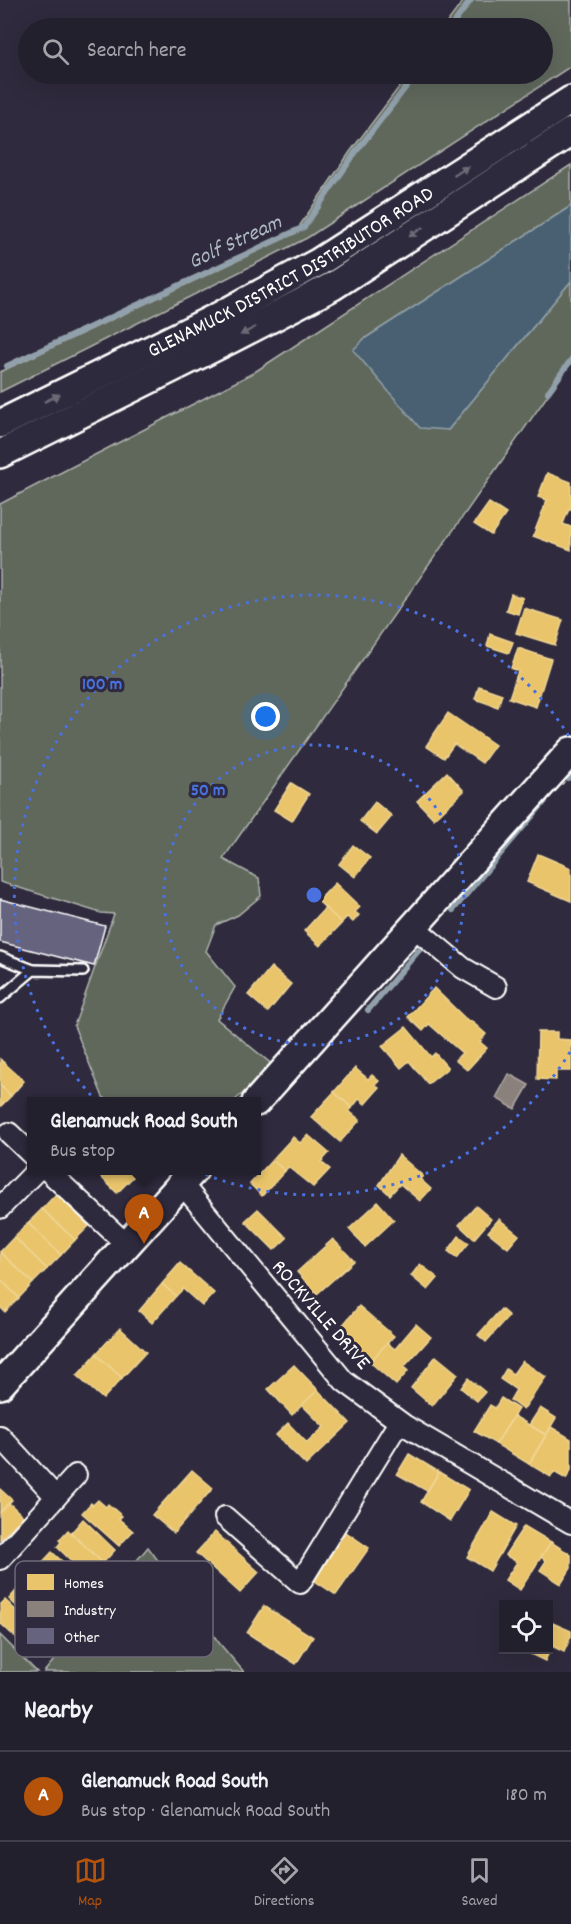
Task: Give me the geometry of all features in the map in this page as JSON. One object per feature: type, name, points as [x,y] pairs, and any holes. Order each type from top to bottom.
[{"type":"main road","name":"GLENAMUCK DISTRICT DISTRIBUTOR ROAD","points":[[0,424],[221,315],[319,262],[571,100]]},
{"type":"main road","name":"GLENAMUCK DISTRICT DISTRIBUTOR ROAD","points":[[0,454],[333,286],[571,132]]},
{"type":"main road","points":[[260,1097],[571,751]]},
{"type":"main road","points":[[1,1381],[188,1177]]},
{"type":"street","points":[[414,927],[463,968],[496,987]]},
{"type":"street","points":[[9,1133],[27,1150]]},
{"type":"street","points":[[0,1208],[32,1175]]},
{"type":"street","points":[[52,1175],[127,1245]]},
{"type":"street","name":"ROCKVILLE DRIVE","points":[[188,1177],[344,1382],[399,1422],[492,1479],[571,1523]]},
{"type":"street","points":[[225,1517],[300,1583],[399,1422]]},
{"type":"street","points":[[0,1436],[56,1497]]},
{"type":"street","points":[[0,1559],[76,1475]]},
{"type":"lane","points":[[0,957],[33,970],[83,971]]},
{"type":"lane","points":[[0,998],[33,970]]},
{"type":"shaded area","points":[[464,0],[571,0],[571,66],[553,78],[553,18],[450,18]]},
{"type":"shaded area","points":[[401,84],[543,84],[307,238],[0,392],[0,372],[302,230],[300,225],[350,152]]},
{"type":"shaded area","points":[[571,165],[571,206],[364,339],[448,430],[571,281],[571,362],[223,859],[259,878],[261,896],[238,915],[216,925],[206,951],[235,987],[217,1019],[274,1066],[239,1097],[103,1097],[74,1026],[114,914],[101,913],[0,882],[0,504],[253,373]]},
{"type":"shaded area","points":[[148,1547],[158,1561],[136,1561]]},
{"type":"shaded area","points":[[0,1635],[15,1650],[15,1657],[22,1657],[37,1672],[0,1672]]},
{"type":"shaded area","points":[[213,1635],[244,1672],[44,1672],[56,1657],[213,1657]]},
{"type":"water","points":[[571,206],[571,281],[448,430],[420,428],[353,350],[364,339]]},
{"type":"building: Homes","points":[[547,473],[571,482],[571,509],[563,524],[571,527],[571,550],[533,536],[547,500],[538,497]]},
{"type":"building: Homes","points":[[489,503],[506,514],[491,535],[474,524]]},
{"type":"building: Homes","points":[[511,594],[523,598],[518,614],[506,610]]},
{"type":"building: Homes","points":[[524,608],[563,620],[555,645],[516,633]]},
{"type":"building: Homes","points":[[490,634],[513,642],[509,653],[487,646]]},
{"type":"building: Homes","points":[[518,648],[551,659],[536,707],[509,698],[518,671],[511,668]]},
{"type":"building: Homes","points":[[479,686],[502,694],[498,707],[475,699]]},
{"type":"building: Homes","points":[[448,713],[495,745],[482,763],[454,744],[444,758],[426,746]]},
{"type":"building: Homes","points":[[447,772],[464,791],[434,819],[417,801]]},
{"type":"building: Homes","points":[[291,783],[309,794],[292,821],[274,810]]},
{"type":"building: Homes","points":[[375,802],[392,816],[377,834],[360,821]]},
{"type":"building: Homes","points":[[353,845],[370,858],[355,877],[339,864]]},
{"type":"building: Homes","points":[[538,854],[571,868],[571,901],[527,882]]},
{"type":"building: Homes","points":[[335,883],[360,907],[355,912],[359,915],[353,922],[347,917],[341,923],[318,901]]},
{"type":"building: Homes","points":[[325,908],[342,923],[320,946],[304,931]]},
{"type":"building: Homes","points":[[271,967],[291,984],[268,1012],[248,995]]},
{"type":"building: Homes","points":[[434,988],[469,1022],[471,1021],[486,1034],[480,1042],[487,1048],[467,1070],[455,1060],[462,1053],[429,1024],[423,1031],[408,1017]]},
{"type":"building: Homes","points":[[406,1027],[431,1057],[435,1053],[448,1068],[428,1084],[409,1061],[401,1068],[382,1046]]},
{"type":"building: Homes","points":[[538,1032],[557,1032],[557,1039],[571,1040],[571,1071],[556,1071],[556,1080],[537,1079]]},
{"type":"building: Homes","points":[[0,1059],[24,1081],[11,1096],[0,1085]]},
{"type":"building: Homes","points":[[355,1068],[368,1079],[372,1075],[379,1081],[375,1085],[379,1088],[365,1104],[359,1099],[352,1108],[334,1092]]},
{"type":"building: Homes","points":[[0,1085],[11,1096],[0,1107]]},
{"type":"building: Homes","points":[[334,1092],[352,1108],[349,1111],[360,1120],[340,1142],[311,1117]]},
{"type":"building: Homes","points":[[308,1135],[329,1153],[321,1162],[330,1169],[313,1187],[288,1167],[285,1171],[272,1160],[293,1137],[300,1143]]},
{"type":"building: Homes","points":[[399,1155],[423,1176],[420,1179],[431,1189],[420,1201],[400,1184],[390,1195],[379,1185]]},
{"type":"building: Homes","points":[[272,1160],[285,1171],[262,1196],[250,1184],[261,1175]]},
{"type":"building: Homes","points":[[103,1175],[135,1175],[117,1193],[101,1177]]},
{"type":"building: Homes","points":[[56,1194],[89,1226],[75,1240],[42,1209]]},
{"type":"building: Homes","points":[[378,1202],[394,1220],[365,1247],[349,1229]]},
{"type":"building: Homes","points":[[476,1206],[491,1219],[474,1239],[459,1225]]},
{"type":"building: Homes","points":[[42,1209],[75,1240],[61,1255],[28,1223]]},
{"type":"building: Homes","points":[[258,1209],[287,1238],[274,1250],[245,1221]]},
{"type":"building: Homes","points":[[499,1219],[519,1235],[508,1248],[488,1232]]},
{"type":"building: Homes","points":[[28,1223],[61,1255],[47,1269],[14,1237]]},
{"type":"building: Homes","points":[[459,1236],[469,1243],[457,1258],[448,1251]]},
{"type":"building: Homes","points":[[14,1237],[47,1269],[33,1283],[0,1252]]},
{"type":"building: Homes","points":[[333,1239],[354,1261],[317,1294],[297,1272]]},
{"type":"building: Homes","points":[[0,1252],[33,1283],[19,1298],[0,1279]]},
{"type":"building: Homes","points":[[180,1263],[214,1293],[202,1306],[183,1289],[176,1296],[162,1284]]},
{"type":"building: Homes","points":[[420,1264],[438,1278],[428,1290],[411,1276]]},
{"type":"building: Homes","points":[[0,1279],[19,1298],[5,1312],[0,1307]]},
{"type":"building: Homes","points":[[162,1284],[176,1296],[152,1323],[139,1311]]},
{"type":"building: Homes","points":[[359,1306],[394,1336],[370,1362],[336,1333]]},
{"type":"building: Homes","points":[[501,1309],[509,1316],[486,1342],[478,1335]]},
{"type":"building: Homes","points":[[416,1324],[431,1337],[404,1367],[408,1371],[396,1385],[370,1362],[387,1343],[395,1349]]},
{"type":"building: Homes","points":[[120,1328],[146,1352],[122,1378],[96,1354]]},
{"type":"building: Homes","points":[[96,1354],[122,1378],[103,1399],[77,1376]]},
{"type":"building: Homes","points":[[436,1356],[458,1374],[432,1406],[411,1388]]},
{"type":"building: Homes","points":[[522,1361],[546,1377],[523,1410],[510,1400],[516,1390],[500,1379],[506,1369],[513,1374]]},
{"type":"building: Homes","points":[[294,1365],[318,1390],[292,1415],[268,1389]]},
{"type":"building: Homes","points":[[468,1378],[485,1392],[477,1401],[461,1388]]},
{"type":"building: Homes","points":[[318,1390],[350,1423],[306,1465],[276,1435],[288,1423],[307,1443],[324,1427],[302,1405]]},
{"type":"building: Homes","points":[[501,1398],[518,1409],[496,1444],[474,1431],[490,1405],[495,1408]]},
{"type":"building: Homes","points":[[540,1408],[556,1418],[546,1435],[529,1425]]},
{"type":"building: Homes","points":[[514,1416],[546,1435],[529,1464],[496,1444]]},
{"type":"building: Homes","points":[[551,1427],[571,1439],[571,1470],[566,1479],[554,1472],[551,1477],[529,1464]]},
{"type":"building: Homes","points":[[409,1454],[439,1472],[427,1491],[397,1474]]},
{"type":"building: Homes","points":[[192,1470],[213,1488],[174,1533],[152,1515]]},
{"type":"building: Homes","points":[[439,1472],[469,1490],[450,1521],[421,1502]]},
{"type":"building: Homes","points":[[0,1489],[12,1500],[0,1512]]},
{"type":"building: Homes","points":[[98,1500],[106,1507],[108,1504],[122,1516],[119,1519],[133,1531],[119,1546],[82,1513],[91,1503],[93,1505]]},
{"type":"building: Homes","points":[[9,1503],[23,1516],[0,1540],[0,1512]]},
{"type":"building: Homes","points":[[493,1512],[516,1526],[490,1571],[467,1557]]},
{"type":"building: Homes","points":[[83,1519],[115,1550],[105,1561],[101,1561],[71,1533]]},
{"type":"building: Homes","points":[[524,1526],[551,1542],[520,1590],[505,1580],[517,1562],[505,1555]]},
{"type":"building: Homes","points":[[68,1530],[101,1561],[71,1561],[57,1547],[61,1542],[59,1540]]},
{"type":"building: Homes","points":[[343,1530],[369,1548],[336,1595],[309,1577]]},
{"type":"building: Homes","points":[[215,1532],[259,1572],[240,1593],[213,1568],[213,1561],[205,1561],[196,1553]]},
{"type":"building: Homes","points":[[551,1542],[571,1555],[571,1568],[561,1584],[540,1570],[546,1561],[541,1557]]},
{"type":"building: Homes","points":[[52,1552],[62,1561],[44,1561]]},
{"type":"building: Homes","points":[[15,1592],[15,1605],[9,1599]]},
{"type":"building: Homes","points":[[5,1600],[15,1609],[15,1637],[0,1623],[0,1605]]},
{"type":"building: Homes","points":[[264,1606],[313,1637],[296,1664],[247,1633]]},
{"type":"building: Homes","points":[[553,1623],[571,1631],[564,1652],[553,1646]]},
{"type":"building: Homes","points":[[530,1654],[548,1654],[545,1661]]},
{"type":"building: Industry","points":[[509,1074],[529,1085],[515,1109],[496,1098]]},
{"type":"building: Other","points":[[0,899],[105,926],[94,966],[0,942]]},
{"type":"waterway","name":"Golf Stream","points":[[458,18],[471,0]]},
{"type":"waterway","name":"Golf Stream","points":[[7,366],[304,227],[355,153],[408,84]]},
{"type":"waterway","points":[[548,392],[571,360]]},
{"type":"waterway","points":[[568,778],[571,775]]},
{"type":"waterway","points":[[453,910],[545,801]]},
{"type":"waterway","points":[[368,1010],[419,950]]},
{"type":"place","name":"Glenamuck Road South","points":[[144,1244]]}]
